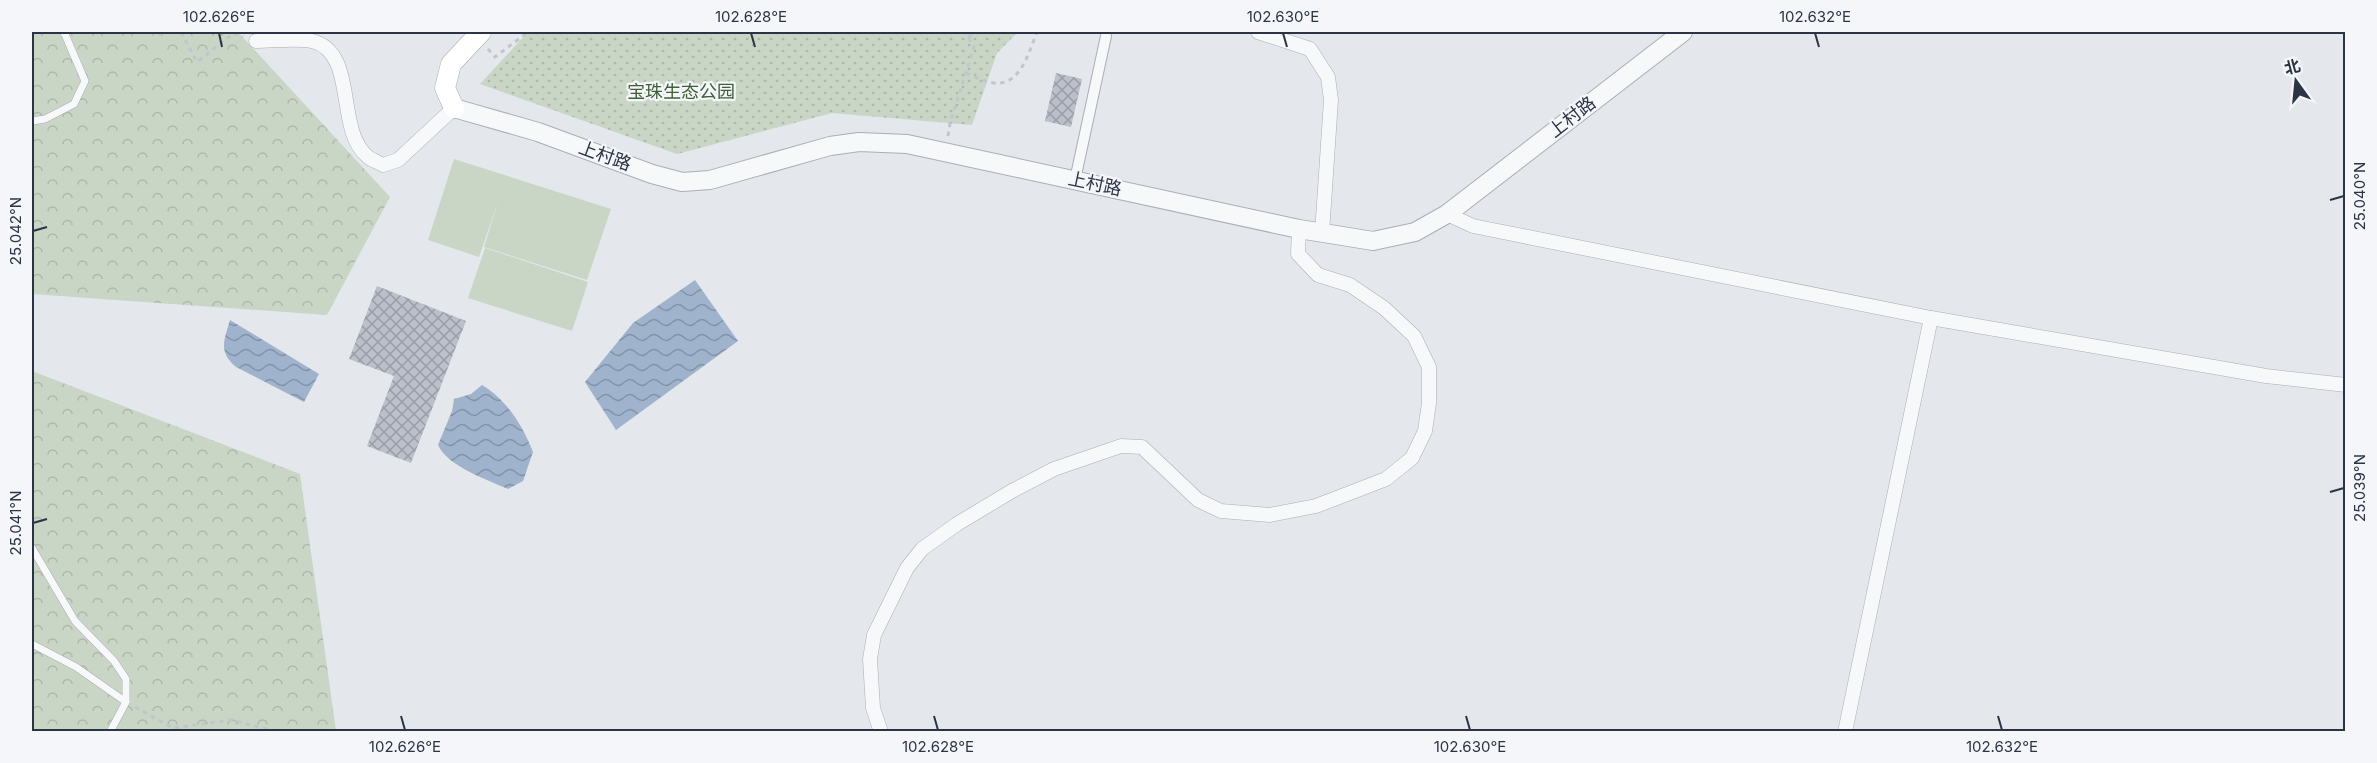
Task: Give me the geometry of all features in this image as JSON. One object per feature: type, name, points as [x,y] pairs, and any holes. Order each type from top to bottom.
[{"type":"main road","points":[[454,108],[445,88],[451,64],[479,34]]},
{"type":"street","points":[[1258,32],[1310,49],[1328,77],[1331,100],[1322,233]]},
{"type":"street","name":"上村路","points":[[454,108],[538,132],[652,174],[682,182],[710,180],[830,146],[859,142],[907,144],[1299,230],[1373,241],[1416,232],[1446,214],[1683,32]]},
{"type":"street","points":[[1075,180],[1106,36]]},
{"type":"street","points":[[256,41],[311,41],[327,48],[338,62],[356,140],[366,155],[383,165],[398,160],[454,108]]},
{"type":"street","points":[[1446,214],[1473,226],[1930,318],[2266,376],[2346,385]]},
{"type":"street","points":[[881,732],[873,708],[870,659],[874,635],[907,568],[922,549],[957,524],[1054,469],[1121,446],[1142,447],[1198,500],[1221,511],[1270,515],[1316,506],[1386,479],[1412,458],[1425,431],[1429,403],[1429,367],[1414,336],[1384,308],[1350,285],[1318,275],[1298,254],[1299,230]]},
{"type":"street","points":[[1845,732],[1930,318]]},
{"type":"lane","points":[[32,121],[45,119],[74,104],[85,81],[64,32]]},
{"type":"lane","points":[[32,548],[75,621],[114,662],[126,679],[126,702],[110,732]]},
{"type":"lane","points":[[32,644],[76,667],[126,702]]},
{"type":"path","points":[[150,32],[159,35],[164,32]]},
{"type":"path","points":[[181,32],[197,62],[234,33]]},
{"type":"path","points":[[479,34],[495,57],[528,32]]},
{"type":"path","points":[[945,152],[950,123],[974,47],[965,32]]},
{"type":"path","points":[[968,37],[980,32]]},
{"type":"path","points":[[966,73],[992,83],[1004,83],[1015,77],[1037,32]]},
{"type":"path","points":[[126,702],[180,732]]},
{"type":"path","points":[[174,728],[231,720],[279,732]]},
{"type":"green space","points":[[32,32],[238,32],[390,197],[327,315],[32,294]]},
{"type":"green space","name":"宝珠生态公园","points":[[528,32],[1018,32],[997,53],[972,125],[832,113],[677,154],[480,84]]},
{"type":"green space","points":[[454,159],[611,209],[587,280],[484,247],[498,202],[479,257],[428,240]]},
{"type":"green space","points":[[485,248],[588,282],[572,331],[468,298]]},
{"type":"green space","points":[[32,371],[300,474],[336,731],[32,731]]},
{"type":"water","points":[[695,280],[738,341],[616,430],[585,382],[633,323]]},
{"type":"water","points":[[230,320],[319,374],[304,402],[236,367],[230,361],[224,345]]},
{"type":"water","points":[[482,385],[499,398],[513,414],[533,452],[523,481],[508,489],[459,466],[443,453],[438,445],[452,411],[454,399],[471,394]]},
{"type":"building","points":[[1056,73],[1082,79],[1071,127],[1045,121]]},
{"type":"building","points":[[377,286],[466,321],[411,463],[367,446],[394,376],[349,359]]}]
